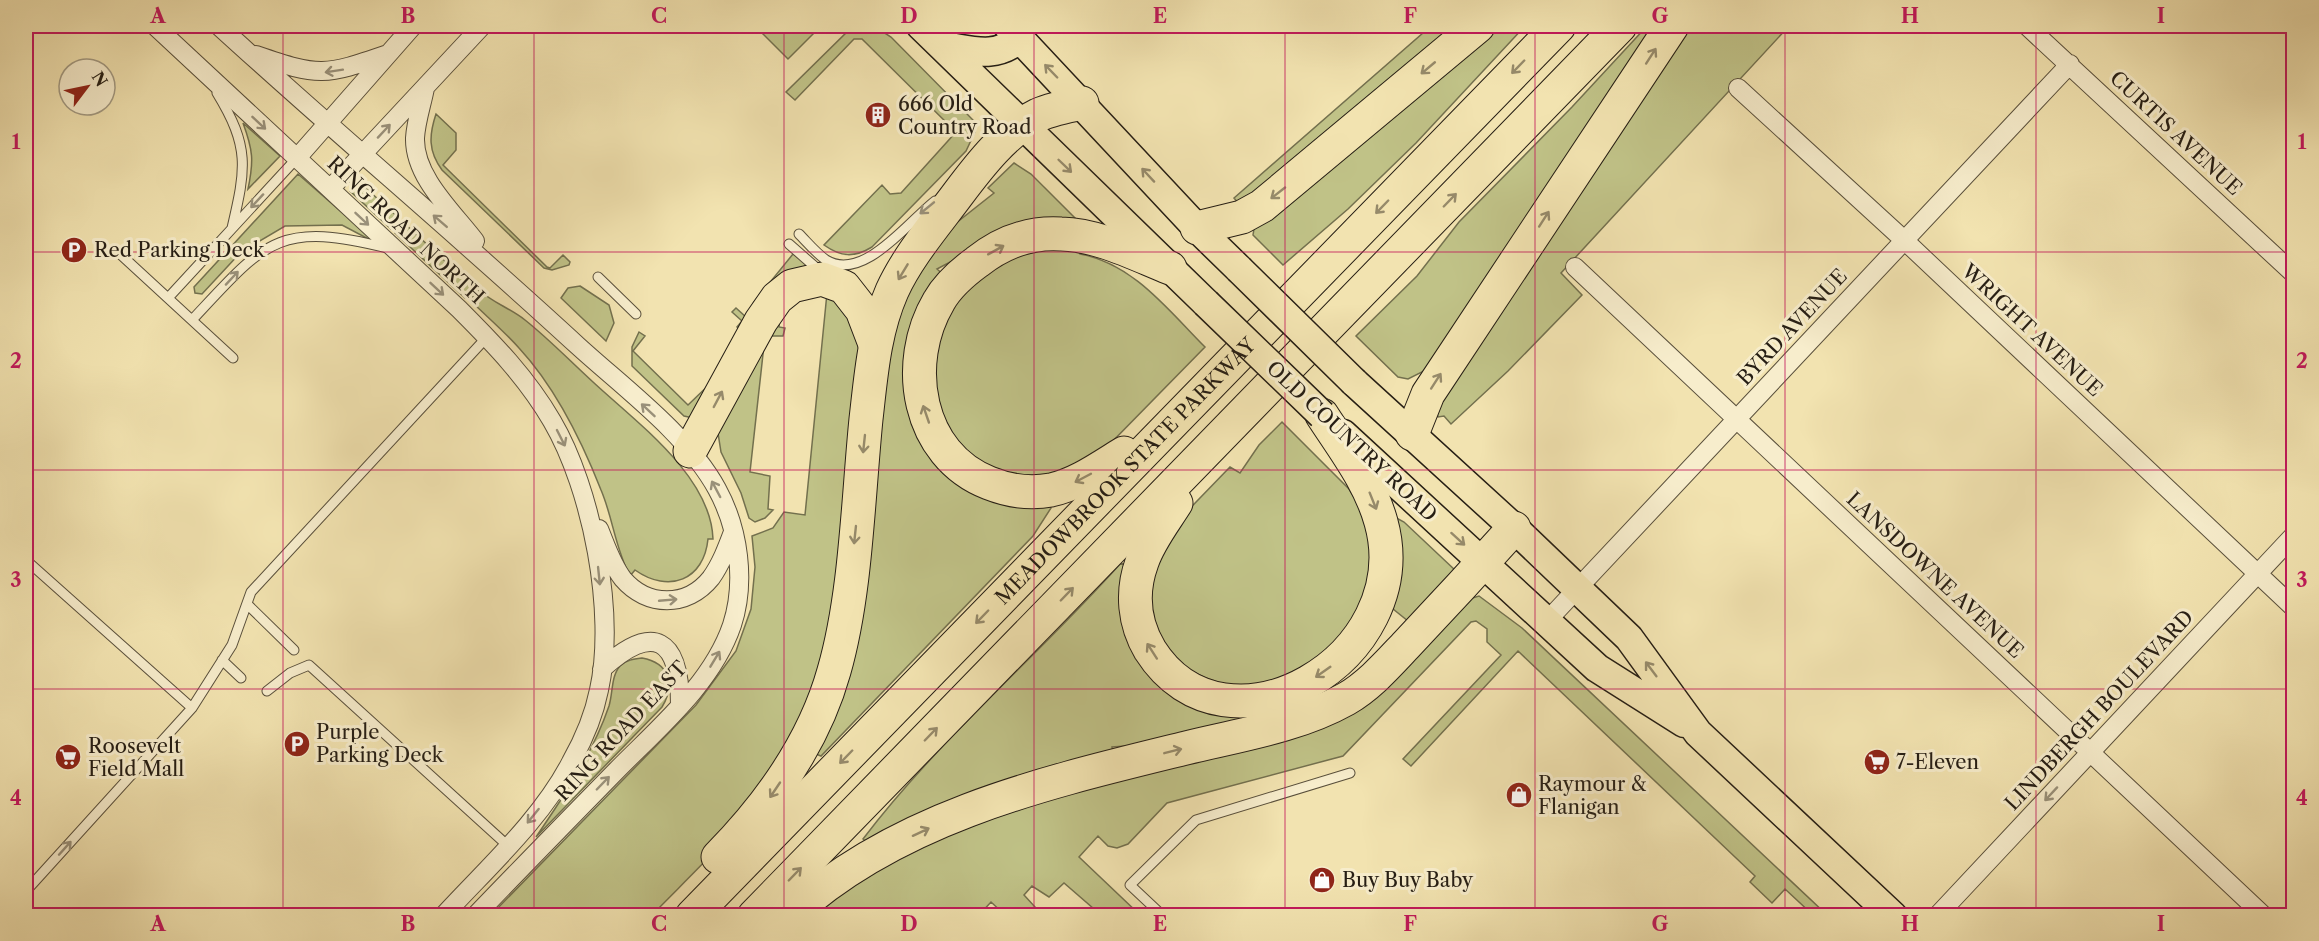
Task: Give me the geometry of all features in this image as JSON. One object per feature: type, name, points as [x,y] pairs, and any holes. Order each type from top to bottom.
[{"type":"highway","points":[[1197,228],[1242,217],[1262,206],[1478,26]]},
{"type":"highway","name":"MEADOWBROOK STATE PARKWAY","points":[[692,915],[1559,26]]},
{"type":"highway","points":[[754,915],[1620,26]]},
{"type":"highway","points":[[1412,434],[1428,394],[1672,26]]},
{"type":"highway","points":[[678,915],[713,862],[746,828],[774,792],[806,741],[827,694],[844,627],[875,344],[886,307],[902,273],[974,174],[1023,125],[1040,115],[1082,103]]},
{"type":"highway","points":[[1169,425],[1073,483],[1038,492],[1011,490],[974,476],[951,457],[928,422],[919,380],[924,334],[940,299],[966,270],[1002,246],[1032,236],[1073,235],[1109,243],[1170,268]]},
{"type":"highway","points":[[690,451],[769,307],[785,290],[801,282],[831,280],[844,287],[857,301],[875,344]]},
{"type":"highway","points":[[1210,449],[1146,551],[1137,583],[1137,619],[1155,657],[1172,675],[1196,690],[1217,698],[1242,700],[1280,694],[1317,677],[1348,652],[1371,620],[1384,580],[1386,551],[1373,499],[1359,472],[1322,415]]},
{"type":"highway","points":[[789,915],[824,888],[869,859],[938,824],[992,801],[1086,773],[1291,722],[1335,705],[1371,681],[1514,528]]},
{"type":"main road","name":"OLD COUNTRY ROAD","points":[[921,26],[1322,415],[1546,622],[1597,668],[1698,733],[1893,915]]},
{"type":"main road","name":"OLD COUNTRY ROAD","points":[[1014,32],[1197,228],[1354,382],[1514,528],[1629,638],[1698,733]]},
{"type":"main road","points":[[942,46],[993,52],[1007,48],[1014,32]]},
{"type":"street","name":"RING ROAD NORTH","points":[[155,26],[487,337],[520,373],[553,422],[571,458],[585,498]]},
{"type":"street","name":"RING ROAD NORTH","points":[[219,26],[499,274],[690,451]]},
{"type":"street","points":[[297,158],[414,26]]},
{"type":"street","points":[[330,189],[482,26]]},
{"type":"street","name":"CURTIS AVENUE","points":[[2027,26],[2294,274]]},
{"type":"street","points":[[247,52],[299,69],[322,73],[344,69],[389,53]]},
{"type":"street","name":"BYRD AVENUE","points":[[1546,622],[2070,64]]},
{"type":"street","points":[[425,87],[415,138],[420,164],[430,182],[499,274]]},
{"type":"street","name":"WRIGHT AVENUE","points":[[1738,88],[1904,240],[2294,608]]},
{"type":"street","name":"LANSDOWNE AVENUE","points":[[1575,267],[2264,915]]},
{"type":"street","name":"RING ROAD EAST","points":[[475,915],[680,705],[710,667],[732,626],[739,588],[733,532],[718,491],[690,451]]},
{"type":"street","points":[[585,498],[616,568],[631,587],[653,600],[684,597],[702,587],[717,569],[733,532]]},
{"type":"street","name":"RING ROAD EAST","points":[[443,915],[542,805],[570,765],[594,710],[602,669],[602,609],[595,550],[585,498]]},
{"type":"street","name":"LINDBERGH BOULEVARD","points":[[1937,915],[2294,535]]},
{"type":"street","points":[[602,669],[636,643],[652,642],[662,646],[675,661],[680,705]]},
{"type":"lane","points":[[205,73],[234,120],[241,139],[243,182],[232,228]]},
{"type":"lane","points":[[168,298],[297,158]]},
{"type":"lane","points":[[799,234],[825,259],[841,265],[857,263],[883,247],[925,209],[974,174]]},
{"type":"lane","points":[[192,320],[244,264],[277,242],[296,237],[332,236],[394,249]]},
{"type":"lane","points":[[789,244],[831,280]]},
{"type":"lane","points":[[120,254],[233,358]]},
{"type":"lane","points":[[598,276],[636,314]]},
{"type":"lane","points":[[26,891],[192,708],[232,645],[251,592],[487,337]]},
{"type":"lane","points":[[26,560],[192,708]]},
{"type":"lane","points":[[247,604],[294,650]]},
{"type":"lane","points":[[222,660],[241,678]]},
{"type":"lane","points":[[267,692],[290,673],[309,666],[507,845]]},
{"type":"lane","points":[[1163,915],[1130,885],[1196,820],[1350,773]]},
{"type":"green space","points":[[755,26],[821,26],[788,59]]},
{"type":"green space","points":[[859,26],[874,26],[891,37],[973,120],[975,132],[966,151],[872,247],[848,255],[836,252],[824,245],[882,185],[890,194],[901,193],[956,132],[862,39],[854,39],[795,100],[786,92],[848,31]]},
{"type":"green space","points":[[1431,26],[1460,26],[1240,205],[1234,198]]},
{"type":"green space","points":[[1494,26],[1525,26],[1416,143],[1348,209],[1283,265],[1253,235],[1254,229]]},
{"type":"green space","points":[[1647,26],[1661,26],[1432,367],[1408,379],[1398,377],[1356,336],[1417,276],[1459,222],[1572,107]]},
{"type":"green space","points":[[1684,26],[1789,26],[1561,273],[1582,295],[1508,371],[1451,424],[1444,416],[1438,417],[1436,409]]},
{"type":"green space","points":[[436,114],[456,133],[456,150],[443,165],[547,267],[550,268],[563,255],[570,262],[569,265],[552,270],[544,268],[442,170],[434,156],[431,143]]},
{"type":"green space","points":[[243,123],[280,156],[248,189],[252,156]]},
{"type":"green space","points":[[1014,163],[1031,174],[1080,223],[1003,234],[937,269],[946,277],[933,291],[938,453],[1045,498],[1051,508],[1033,536],[821,756],[816,754],[888,343],[901,301],[946,231],[994,193],[988,188]]},
{"type":"green space","points":[[298,174],[378,244],[342,225],[285,226],[241,252],[202,294],[195,293],[194,287]]},
{"type":"green space","points":[[358,181],[400,219],[391,229],[350,191],[352,183]]},
{"type":"green space","points":[[404,223],[474,288],[465,298],[395,233]]},
{"type":"green space","points":[[1080,242],[1080,254],[1099,259],[1134,278],[1149,290],[1205,347],[1102,452],[1050,475],[1018,476],[981,464],[957,443],[939,412],[932,373],[945,309],[987,262]]},
{"type":"green space","points":[[793,254],[813,269],[743,332],[737,327],[742,321],[732,312],[736,308],[746,317],[754,302]]},
{"type":"green space","points":[[819,285],[838,292],[852,304],[861,320],[865,339],[841,578],[835,615],[818,687],[806,721],[790,755],[769,788],[742,821],[652,915],[490,916],[696,705],[736,651],[751,609],[755,567],[752,536],[773,528],[784,512],[805,515],[827,293],[816,287]]},
{"type":"green space","points":[[580,286],[609,305],[614,323],[606,341],[561,298],[568,288]]},
{"type":"green space","points":[[479,290],[543,335],[649,433],[685,472],[709,516],[713,539],[708,539],[700,565],[692,573],[672,582],[660,581],[635,570],[630,576],[621,555],[601,490],[566,415],[532,363],[470,300]]},
{"type":"green space","points":[[788,300],[789,309],[781,308],[779,327],[785,328],[783,336],[765,336],[750,472],[770,476],[768,509],[773,510],[765,518],[755,522],[749,518],[741,493],[721,452],[718,433],[735,384],[783,301]]},
{"type":"green space","points":[[639,332],[645,336],[633,351],[688,405],[715,379],[693,418],[684,416],[632,366],[632,347]]},
{"type":"green space","points":[[1282,422],[1349,489],[1378,535],[1361,617],[1304,670],[1267,684],[1228,686],[1193,673],[1167,652],[1150,609],[1150,572],[1167,532],[1230,467],[1240,473],[1259,445]]},
{"type":"green space","points":[[1391,515],[1404,522],[1456,571],[1408,621],[1393,609],[1381,621]]},
{"type":"green space","points":[[1121,563],[1132,569],[1141,647],[1281,714],[1141,745],[1112,747],[1113,754],[871,846],[863,839],[924,767]]},
{"type":"green space","points":[[1479,596],[1522,628],[1827,915],[1813,915],[1785,889],[1772,903],[1750,882],[1755,876],[1518,651],[1411,766],[1403,759],[1501,655],[1487,642],[1487,629],[1476,621],[1471,622],[1343,756],[1167,803],[1128,844],[1117,848],[1108,846],[1098,836],[1079,857],[1140,915],[1101,915],[1064,883],[1049,897],[1032,886],[1024,895],[1036,908],[1032,915],[1005,915],[991,902],[979,915],[804,916],[888,858],[1020,801],[1323,725],[1469,599]]},
{"type":"green space","points":[[642,658],[658,665],[667,676],[669,690],[662,707],[536,837],[567,790],[595,741],[609,706],[617,670],[625,662]]},
{"type":"place","name":"666 Old Country Road","points":[[878,115]]},
{"type":"place","name":"Red Parking Deck","points":[[74,250]]},
{"type":"place","name":"Purple Parking Deck","points":[[297,744]]},
{"type":"place","name":"Roosevelt Field Mall","points":[[68,757]]},
{"type":"place","name":"7-Eleven","points":[[1877,762]]},
{"type":"place","name":"Raymour & Flanigan","points":[[1519,795]]},
{"type":"place","name":"Buy Buy Baby","points":[[1322,880]]}]
